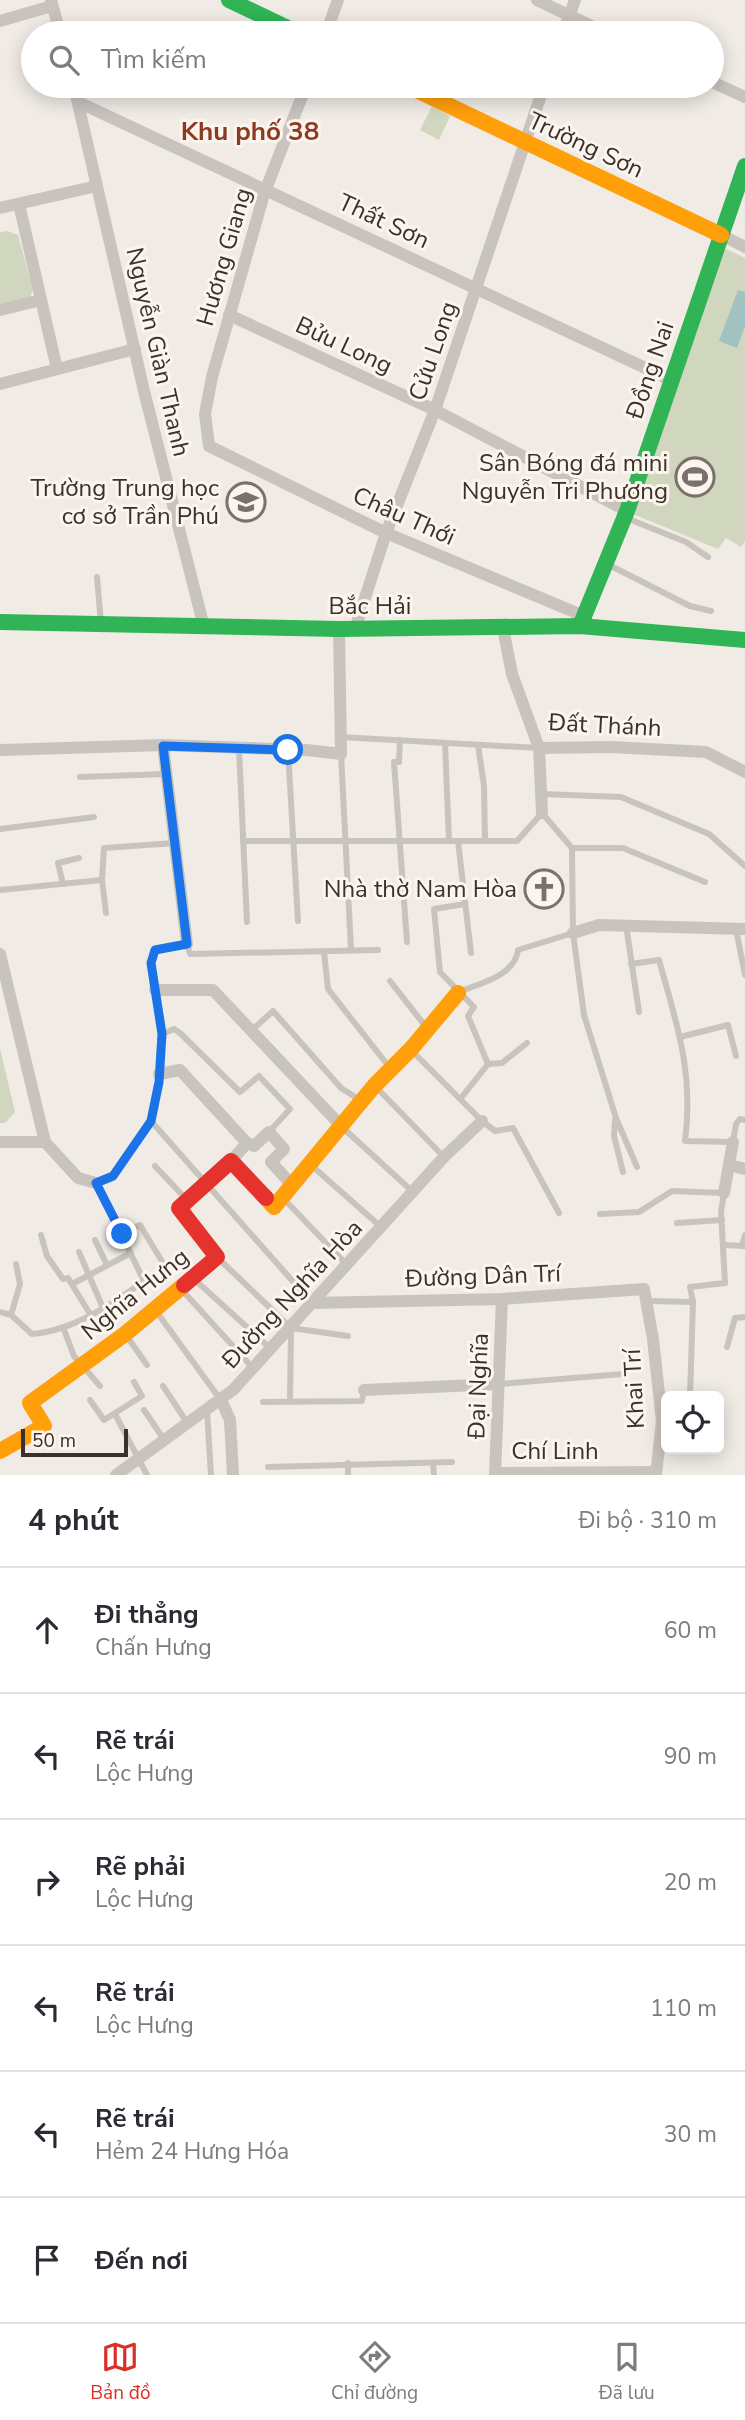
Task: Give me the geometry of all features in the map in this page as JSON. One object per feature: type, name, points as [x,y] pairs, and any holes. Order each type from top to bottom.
[{"type":"street","points":[[229,0],[273,21]]},
{"type":"street","points":[[330,21],[338,0]]},
{"type":"street","points":[[537,0],[580,21]]},
{"type":"street","points":[[567,21],[575,0]]},
{"type":"street","points":[[0,21],[52,3],[57,21]]},
{"type":"street","points":[[724,87],[745,97]]},
{"type":"street","name":"Nguyễn Giàn Thanh","points":[[77,98],[135,349],[204,627]]},
{"type":"street","name":"Hương Giang","points":[[209,446],[205,414],[229,315],[265,189],[301,98]]},
{"type":"street","name":"Trường Sơn","points":[[433,98],[745,247]]},
{"type":"street","name":"Cửu Long","points":[[341,754],[347,629],[435,410],[540,98]]},
{"type":"street","name":"Thất Sơn","points":[[78,102],[671,380]]},
{"type":"street","name":"Đồng Nai","points":[[582,621],[625,514],[745,166]]},
{"type":"street","points":[[0,208],[97,186]]},
{"type":"street","points":[[19,204],[57,369]]},
{"type":"street","points":[[0,310],[41,300]]},
{"type":"street","name":"Bửu Long","points":[[229,315],[435,410],[625,514]]},
{"type":"street","points":[[0,384],[135,349]]},
{"type":"street","name":"Châu Thới","points":[[209,446],[386,533],[582,621]]},
{"type":"street","name":"Bắc Hải","points":[[0,622],[347,629],[503,628],[582,621],[743,639]]},
{"type":"street","name":"Đất Thánh","points":[[503,628],[512,674],[539,748],[612,747],[706,752],[745,772]]},
{"type":"street","points":[[0,750],[163,746],[341,754]]},
{"type":"street","points":[[163,746],[187,944]]},
{"type":"street","points":[[539,748],[542,813]]},
{"type":"street","points":[[573,933],[599,925],[740,929]]},
{"type":"street","points":[[0,954],[45,1142],[78,1178],[96,1183]]},
{"type":"street","points":[[155,990],[213,990],[342,1127]]},
{"type":"street","points":[[231,1161],[274,1207],[374,1086],[411,1049],[458,993]]},
{"type":"street","points":[[159,1074],[180,1070],[247,1143],[254,1146],[269,1132],[284,1149],[271,1162],[287,1191]]},
{"type":"street","name":"Đường Nghĩa Hòa","points":[[116,1475],[163,1438],[221,1400],[291,1328],[444,1157],[482,1121]]},
{"type":"street","points":[[0,1142],[45,1142]]},
{"type":"street","points":[[724,1193],[733,1142]]},
{"type":"street","points":[[188,1200],[247,1143]]},
{"type":"street","points":[[729,1165],[745,1170]]},
{"type":"street","name":"Nghĩa Hưng","points":[[0,1451],[44,1426],[30,1403],[125,1334],[217,1257],[179,1208],[188,1200]]},
{"type":"street","name":"Đường Dân Trí","points":[[312,1303],[502,1299],[644,1289],[648,1301]]},
{"type":"street","name":"Đại Nghĩa","points":[[495,1474],[502,1299]]},
{"type":"street","name":"Khai Trí","points":[[648,1301],[661,1398]]},
{"type":"street","points":[[364,1390],[499,1384]]},
{"type":"street","points":[[221,1400],[230,1420],[233,1475]]},
{"type":"street","name":"Khai Trí","points":[[656,1473],[661,1440]]},
{"type":"street","name":"Chí Linh","points":[[495,1474],[656,1473]]},
{"type":"lane","points":[[625,514],[686,542],[708,557]]},
{"type":"lane","points":[[606,563],[691,606],[711,611]]},
{"type":"lane","points":[[97,577],[101,625]]},
{"type":"lane","points":[[340,737],[539,748]]},
{"type":"lane","points":[[400,740],[399,762],[394,762],[407,942]]},
{"type":"lane","points":[[444,743],[449,841]]},
{"type":"lane","points":[[478,745],[484,786],[485,841]]},
{"type":"lane","points":[[239,749],[247,922]]},
{"type":"lane","points":[[288,750],[299,921]]},
{"type":"lane","points":[[341,754],[351,949]]},
{"type":"lane","points":[[79,777],[166,774]]},
{"type":"lane","points":[[541,794],[621,797],[709,834],[745,866]]},
{"type":"lane","points":[[243,841],[517,841],[542,813],[572,848],[573,933],[584,1015],[616,1118],[637,1167]]},
{"type":"lane","points":[[0,828],[94,817]]},
{"type":"lane","points":[[458,841],[471,953]]},
{"type":"lane","points":[[106,913],[102,880],[103,848],[175,844]]},
{"type":"lane","points":[[572,848],[623,848],[705,881]]},
{"type":"lane","points":[[63,884],[58,863],[79,858]]},
{"type":"lane","points":[[0,890],[102,880]]},
{"type":"lane","points":[[465,904],[435,909],[440,972],[474,1007],[468,1016],[488,1064]]},
{"type":"lane","points":[[626,925],[639,1012]]},
{"type":"lane","points":[[740,929],[745,975]]},
{"type":"lane","points":[[458,993],[509,970],[517,960],[518,950],[573,933]]},
{"type":"lane","points":[[144,1280],[96,1183],[113,1176],[151,1121],[162,1034],[151,963],[155,950],[187,944],[190,954],[378,950]]},
{"type":"lane","points":[[324,952],[328,989],[391,1069]]},
{"type":"lane","points":[[631,964],[659,960],[688,1072],[689,1108],[685,1141],[733,1142],[736,1124],[740,1119],[745,1120]]},
{"type":"lane","points":[[390,981],[428,1029]]},
{"type":"lane","points":[[251,1031],[273,1011],[341,1088],[362,1101]]},
{"type":"lane","points":[[680,1037],[728,1025],[736,1056]]},
{"type":"lane","points":[[162,1034],[174,1029],[180,1032],[240,1093],[259,1076],[289,1109],[269,1132]]},
{"type":"lane","points":[[461,1098],[488,1064],[502,1063],[527,1043]]},
{"type":"lane","points":[[411,1049],[482,1121],[495,1131],[513,1128],[559,1213]]},
{"type":"lane","points":[[374,1086],[444,1157]]},
{"type":"lane","points":[[616,1118],[614,1136],[623,1172]]},
{"type":"lane","points":[[151,1121],[312,1303]]},
{"type":"lane","points":[[342,1127],[413,1192]]},
{"type":"lane","points":[[310,1164],[381,1228]]},
{"type":"lane","points":[[155,1166],[188,1200]]},
{"type":"lane","points":[[287,1191],[346,1265]]},
{"type":"lane","points":[[600,1214],[639,1212],[671,1191],[724,1193],[722,1220],[725,1283],[690,1287],[693,1302],[691,1391]]},
{"type":"lane","points":[[677,1223],[722,1220]]},
{"type":"lane","points":[[0,1312],[11,1315],[32,1334],[63,1327],[103,1308],[166,1268],[140,1225],[122,1234]]},
{"type":"lane","points":[[41,1235],[47,1256],[63,1279],[68,1278],[90,1314]]},
{"type":"lane","points":[[724,1245],[744,1246],[745,1235]]},
{"type":"lane","points":[[94,1240],[107,1265]]},
{"type":"lane","points":[[79,1252],[103,1308]]},
{"type":"lane","points":[[72,1284],[131,1253]]},
{"type":"lane","points":[[217,1257],[291,1328],[348,1336]]},
{"type":"lane","points":[[11,1315],[20,1284],[16,1264]]},
{"type":"lane","points":[[186,1283],[270,1348]]},
{"type":"lane","points":[[186,1283],[251,1367]]},
{"type":"lane","points":[[648,1301],[693,1302]]},
{"type":"lane","points":[[154,1308],[221,1400]]},
{"type":"lane","points":[[727,1347],[735,1318],[745,1317]]},
{"type":"lane","points":[[63,1327],[74,1356],[100,1386]]},
{"type":"lane","points":[[290,1400],[291,1328]]},
{"type":"lane","points":[[125,1334],[147,1364]]},
{"type":"lane","points":[[499,1384],[623,1374]]},
{"type":"lane","points":[[90,1400],[104,1420],[142,1396],[134,1382]]},
{"type":"lane","points":[[163,1386],[188,1424]]},
{"type":"lane","points":[[262,1402],[362,1401],[364,1390]]},
{"type":"lane","points":[[144,1410],[163,1438]]},
{"type":"lane","points":[[207,1410],[211,1475]]},
{"type":"lane","points":[[115,1414],[147,1475]]},
{"type":"lane","points":[[268,1466],[452,1462]]},
{"type":"lane","points":[[348,1463],[348,1475]]},
{"type":"lane","points":[[433,1463],[434,1475]]},
{"type":"green space","points":[[432,106],[450,116],[439,140],[420,130]]},
{"type":"green space","points":[[7,231],[18,235],[33,290],[30,297],[0,304],[0,232]]},
{"type":"green space","name":"Sân Bóng đá mini Nguyễn Tri Phương","points":[[724,248],[745,258],[745,541],[741,547],[726,538],[718,549],[633,514]]},
{"type":"green space","points":[[0,1049],[15,1112],[5,1123],[0,1123]]},
{"type":"water","points":[[738,290],[745,292],[745,326],[737,348],[719,341]]},
{"type":"traffic: fast","points":[[229,0],[273,21]]},
{"type":"traffic: fast","points":[[580,626],[627,511],[745,166]]},
{"type":"traffic: fast","points":[[0,622],[339,629],[580,626],[745,640]]},
{"type":"traffic: slow","points":[[433,98],[721,235]]},
{"type":"traffic: slow","points":[[266,1198],[274,1207],[374,1086],[411,1049],[458,993]]},
{"type":"traffic: slow","points":[[0,1451],[44,1426],[30,1403],[125,1334],[184,1285]]},
{"type":"traffic: jam","points":[[184,1285],[217,1257],[179,1208],[231,1161],[266,1198]]},
{"type":"place","name":"Sân Bóng đá mini Nguyễn Tri Phương","points":[[695,477]]},
{"type":"place","name":"Trường Trung học cơ sở Trần Phú","points":[[246,502]]},
{"type":"place","name":"Nhà thờ Nam Hòa","points":[[544,889]]},
{"type":"district","name":"Khu phố 38","points":[[250,131]]},
{"type":"route","points":[[122,1234],[96,1183],[113,1176],[151,1121],[159,1082],[162,1034],[151,963],[155,950],[187,944],[163,746],[288,750]]}]
